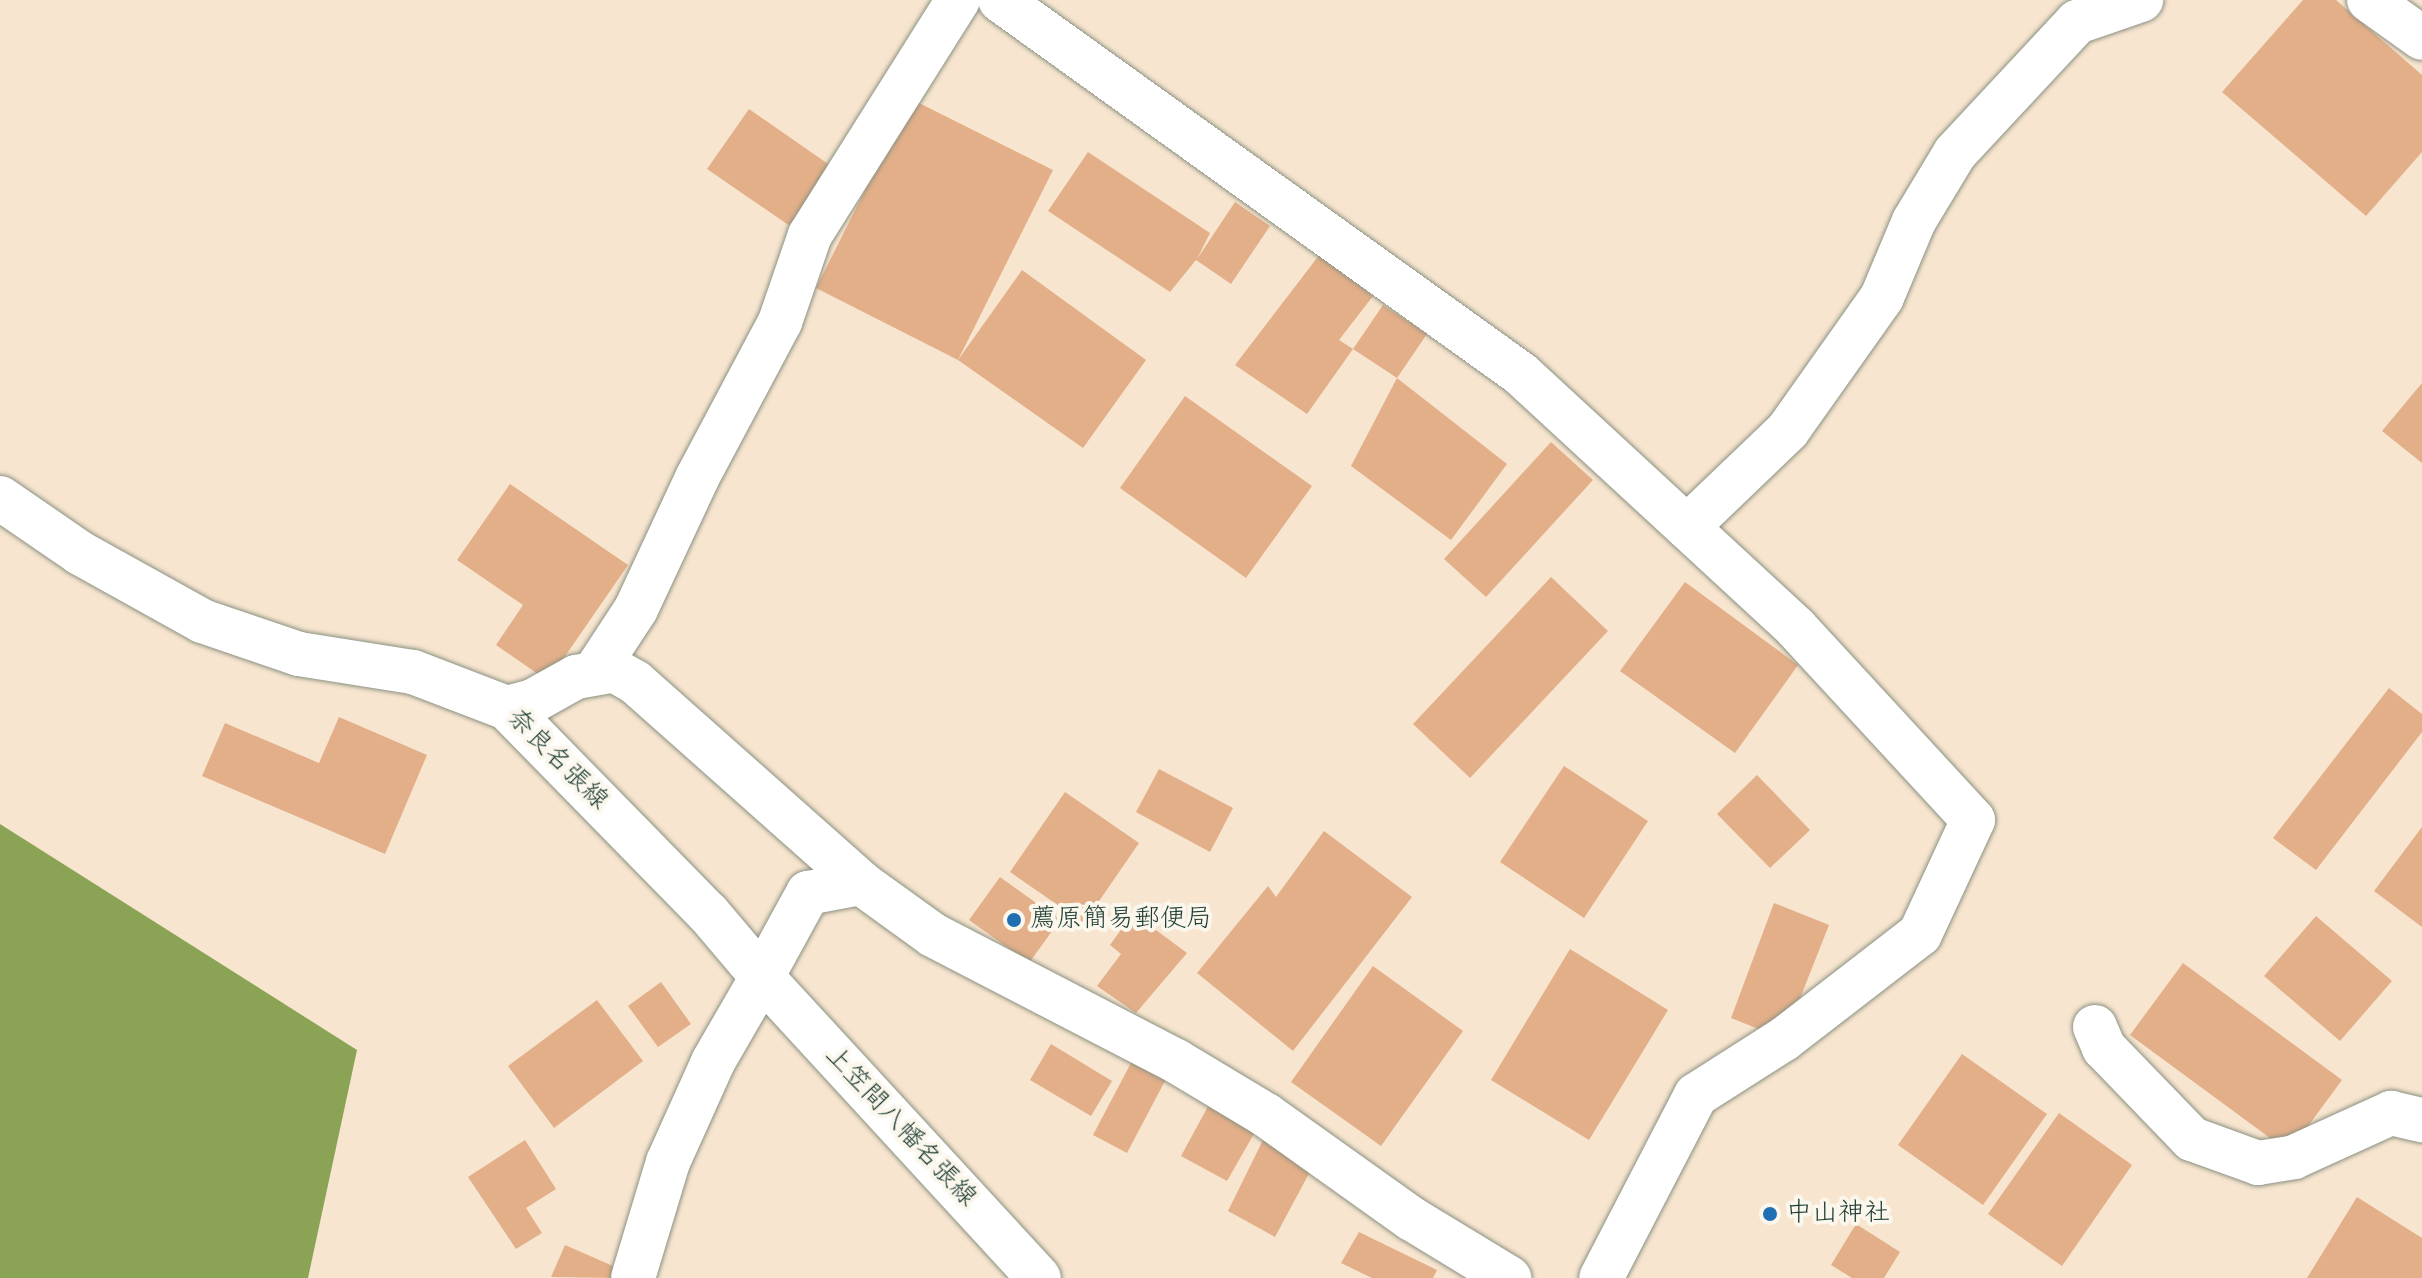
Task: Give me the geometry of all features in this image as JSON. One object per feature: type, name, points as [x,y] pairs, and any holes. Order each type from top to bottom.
[{"type":"street","points":[[596,670],[636,609],[697,478],[780,322],[810,235],[958,0]]},
{"type":"street","points":[[1000,0],[1521,374],[1796,628],[1973,820],[1920,934],[1784,1039],[1696,1095],[1601,1278]]},
{"type":"street","points":[[1687,527],[1788,430],[1882,297],[1914,221],[1955,153],[2036,62],[2077,22],[2086,7],[2141,0]]},
{"type":"street","points":[[2369,0],[2422,38]]},
{"type":"street","name":"奈良名張線","points":[[0,498],[80,553],[202,621],[299,654],[413,672],[507,708],[708,913],[762,977]]},
{"type":"street","points":[[507,708],[533,701],[596,670],[614,670],[635,682],[861,883],[933,935],[1176,1061],[1266,1115],[1412,1219],[1509,1278]]},
{"type":"street","points":[[633,1278],[668,1162],[713,1062],[808,893],[861,883]]},
{"type":"street","name":"上笠間八幡名張線","points":[[762,977],[1039,1278]]},
{"type":"street","points":[[2095,1027],[2104,1048],[2192,1139],[2258,1163],[2294,1157],[2391,1113],[2422,1120]]},
{"type":"green space","points":[[0,824],[357,1050],[308,1278],[0,1278]]},
{"type":"building","points":[[2303,0],[2336,0],[2422,75],[2422,152],[2366,216],[2222,92]]},
{"type":"building","points":[[911,99],[1053,170],[958,360],[816,288]]},
{"type":"building","points":[[749,109],[831,166],[790,226],[707,169]]},
{"type":"building","points":[[1088,152],[1210,233],[1197,259],[1235,202],[1270,226],[1231,284],[1196,260],[1170,292],[1048,211]]},
{"type":"building","points":[[1320,254],[1373,296],[1339,340],[1353,349],[1307,414],[1235,365]]},
{"type":"building","points":[[1022,270],[1146,360],[1083,448],[958,360]]},
{"type":"building","points":[[1383,305],[1427,334],[1397,378],[1353,349]]},
{"type":"building","points":[[1397,378],[1507,464],[1451,540],[1351,466]]},
{"type":"building","points":[[2422,383],[2422,463],[2382,431]]},
{"type":"building","points":[[1185,396],[1312,486],[1246,578],[1120,488]]},
{"type":"building","points":[[1551,442],[1593,480],[1486,597],[1444,559]]},
{"type":"building","points":[[510,484],[628,565],[548,681],[496,645],[523,605],[457,560]]},
{"type":"building","points":[[1551,577],[1608,631],[1470,778],[1413,724]]},
{"type":"building","points":[[1685,582],[1798,665],[1735,753],[1620,671]]},
{"type":"building","points":[[2389,688],[2422,714],[2422,732],[2316,870],[2273,838]]},
{"type":"building","points":[[339,717],[427,755],[385,854],[202,776],[225,723],[319,763]]},
{"type":"building","points":[[1564,766],[1648,821],[1584,918],[1500,862]]},
{"type":"building","points":[[1159,769],[1233,808],[1210,852],[1136,812]]},
{"type":"building","points":[[1757,775],[1810,830],[1770,868],[1717,814]]},
{"type":"building","points":[[1065,792],[1139,843],[1084,923],[1010,872]]},
{"type":"building","points":[[2422,827],[2422,927],[2374,891]]},
{"type":"building","points":[[1324,831],[1412,897],[1293,1051],[1197,973],[1268,886],[1276,897]]},
{"type":"building","points":[[1000,877],[1060,920],[1029,963],[969,920]]},
{"type":"building","points":[[1774,903],[1829,925],[1784,1039],[1731,1018]]},
{"type":"building","points":[[1133,913],[1187,953],[1136,1013],[1097,986],[1121,954],[1110,945]]},
{"type":"building","points":[[2316,916],[2392,981],[2340,1041],[2264,976]]},
{"type":"building","points":[[1570,949],[1668,1010],[1589,1140],[1491,1080]]},
{"type":"building","points":[[2183,963],[2342,1080],[2289,1152],[2130,1035]]},
{"type":"building","points":[[1373,966],[1463,1031],[1381,1146],[1291,1082]]},
{"type":"building","points":[[661,982],[691,1024],[658,1047],[628,1006]]},
{"type":"building","points":[[597,1000],[643,1061],[554,1128],[508,1066]]},
{"type":"building","points":[[1051,1044],[1112,1081],[1091,1116],[1030,1080]]},
{"type":"building","points":[[1962,1054],[2047,1114],[1983,1205],[1898,1145]]},
{"type":"building","points":[[1132,1061],[1166,1079],[1127,1153],[1093,1135]]},
{"type":"building","points":[[1212,1099],[1259,1125],[1227,1181],[1181,1156]]},
{"type":"building","points":[[2059,1113],[2132,1165],[2062,1266],[1988,1214]]},
{"type":"building","points":[[525,1140],[556,1189],[526,1208],[542,1233],[516,1249],[468,1177]]},
{"type":"building","points":[[1263,1140],[1313,1166],[1275,1237],[1228,1211]]},
{"type":"building","points":[[2357,1197],[2422,1238],[2422,1278],[2307,1278]]},
{"type":"building","points":[[1856,1224],[1900,1252],[1884,1278],[1852,1278],[1831,1265]]},
{"type":"building","points":[[1359,1232],[1437,1270],[1433,1278],[1372,1278],[1341,1263]]},
{"type":"building","points":[[565,1245],[622,1270],[618,1278],[551,1277]]},
{"type":"place","name":"薦原簡易郵便局","points":[[1014,920]]},
{"type":"place","name":"中山神社","points":[[1770,1214]]}]
